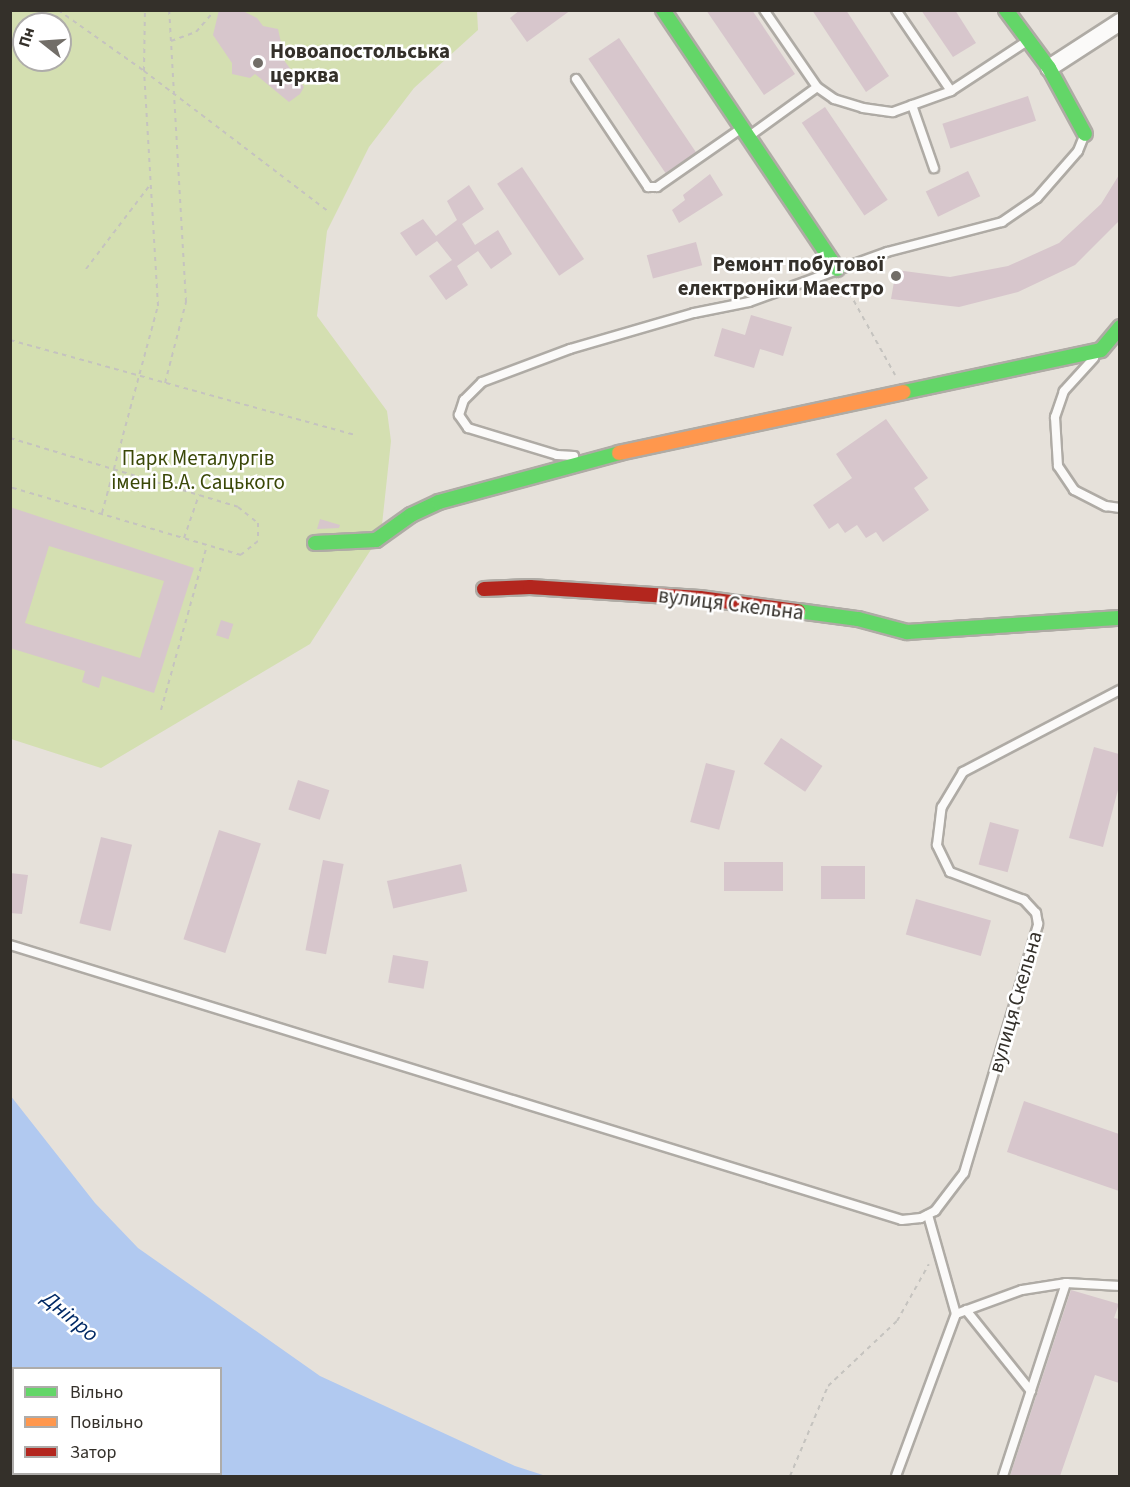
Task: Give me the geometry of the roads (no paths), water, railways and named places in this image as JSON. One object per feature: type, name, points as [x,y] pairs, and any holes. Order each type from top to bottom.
[{"type":"street","points":[[663,10],[837,270]]},
{"type":"street","points":[[1006,10],[1049,68],[1085,134]]},
{"type":"street","points":[[1049,68],[1119,22]]},
{"type":"street","points":[[1101,350],[1119,327]]},
{"type":"street","points":[[315,543],[376,540],[411,515],[439,502],[598,458],[1119,345]]},
{"type":"street","name":"вулиця Скельна","points":[[484,590],[530,587],[700,598],[858,619],[907,632],[1119,618]]},
{"type":"lane","points":[[764,10],[817,87],[834,99],[863,108],[893,112],[951,91],[1028,40]]},
{"type":"lane","points":[[896,10],[951,91]]},
{"type":"lane","points":[[576,79],[648,187],[657,187],[817,87]]},
{"type":"lane","points":[[912,105],[934,168]]},
{"type":"lane","points":[[598,458],[557,455],[486,435],[468,428],[462,422],[460,408],[473,389],[491,378],[570,349],[796,288],[887,252],[1002,222],[1037,198],[1078,151],[1085,134]]},
{"type":"lane","points":[[1101,350],[1065,391],[1055,417],[1054,442],[1058,466],[1074,490],[1106,506],[1119,508]]},
{"type":"lane","name":"вулиця Скельна","points":[[928,1215],[951,1193],[964,1173],[1038,924],[1036,914],[1024,900],[950,872],[937,845],[942,807],[963,772],[1119,690]]},
{"type":"lane","points":[[10,945],[902,1220],[928,1215],[939,1245],[956,1314],[896,1476]]},
{"type":"lane","points":[[956,1314],[1022,1290],[1066,1283],[1119,1286]]},
{"type":"lane","points":[[1003,1476],[1066,1283]]},
{"type":"lane","points":[[966,1310],[1031,1391]]},
{"type":"water","name":"Дніпро","points":[[10,1095],[95,1203],[138,1248],[320,1376],[515,1466],[546,1476],[11,1476]]},
{"type":"place","name":"Новоапостольська церква","points":[[258,63]]},
{"type":"place","name":"Ремонт побутової електроніки Маестро","points":[[896,276]]},
{"type":"park label","name":"Парк Металургів імені В.А. Сацького","points":[[198,470]]}]
